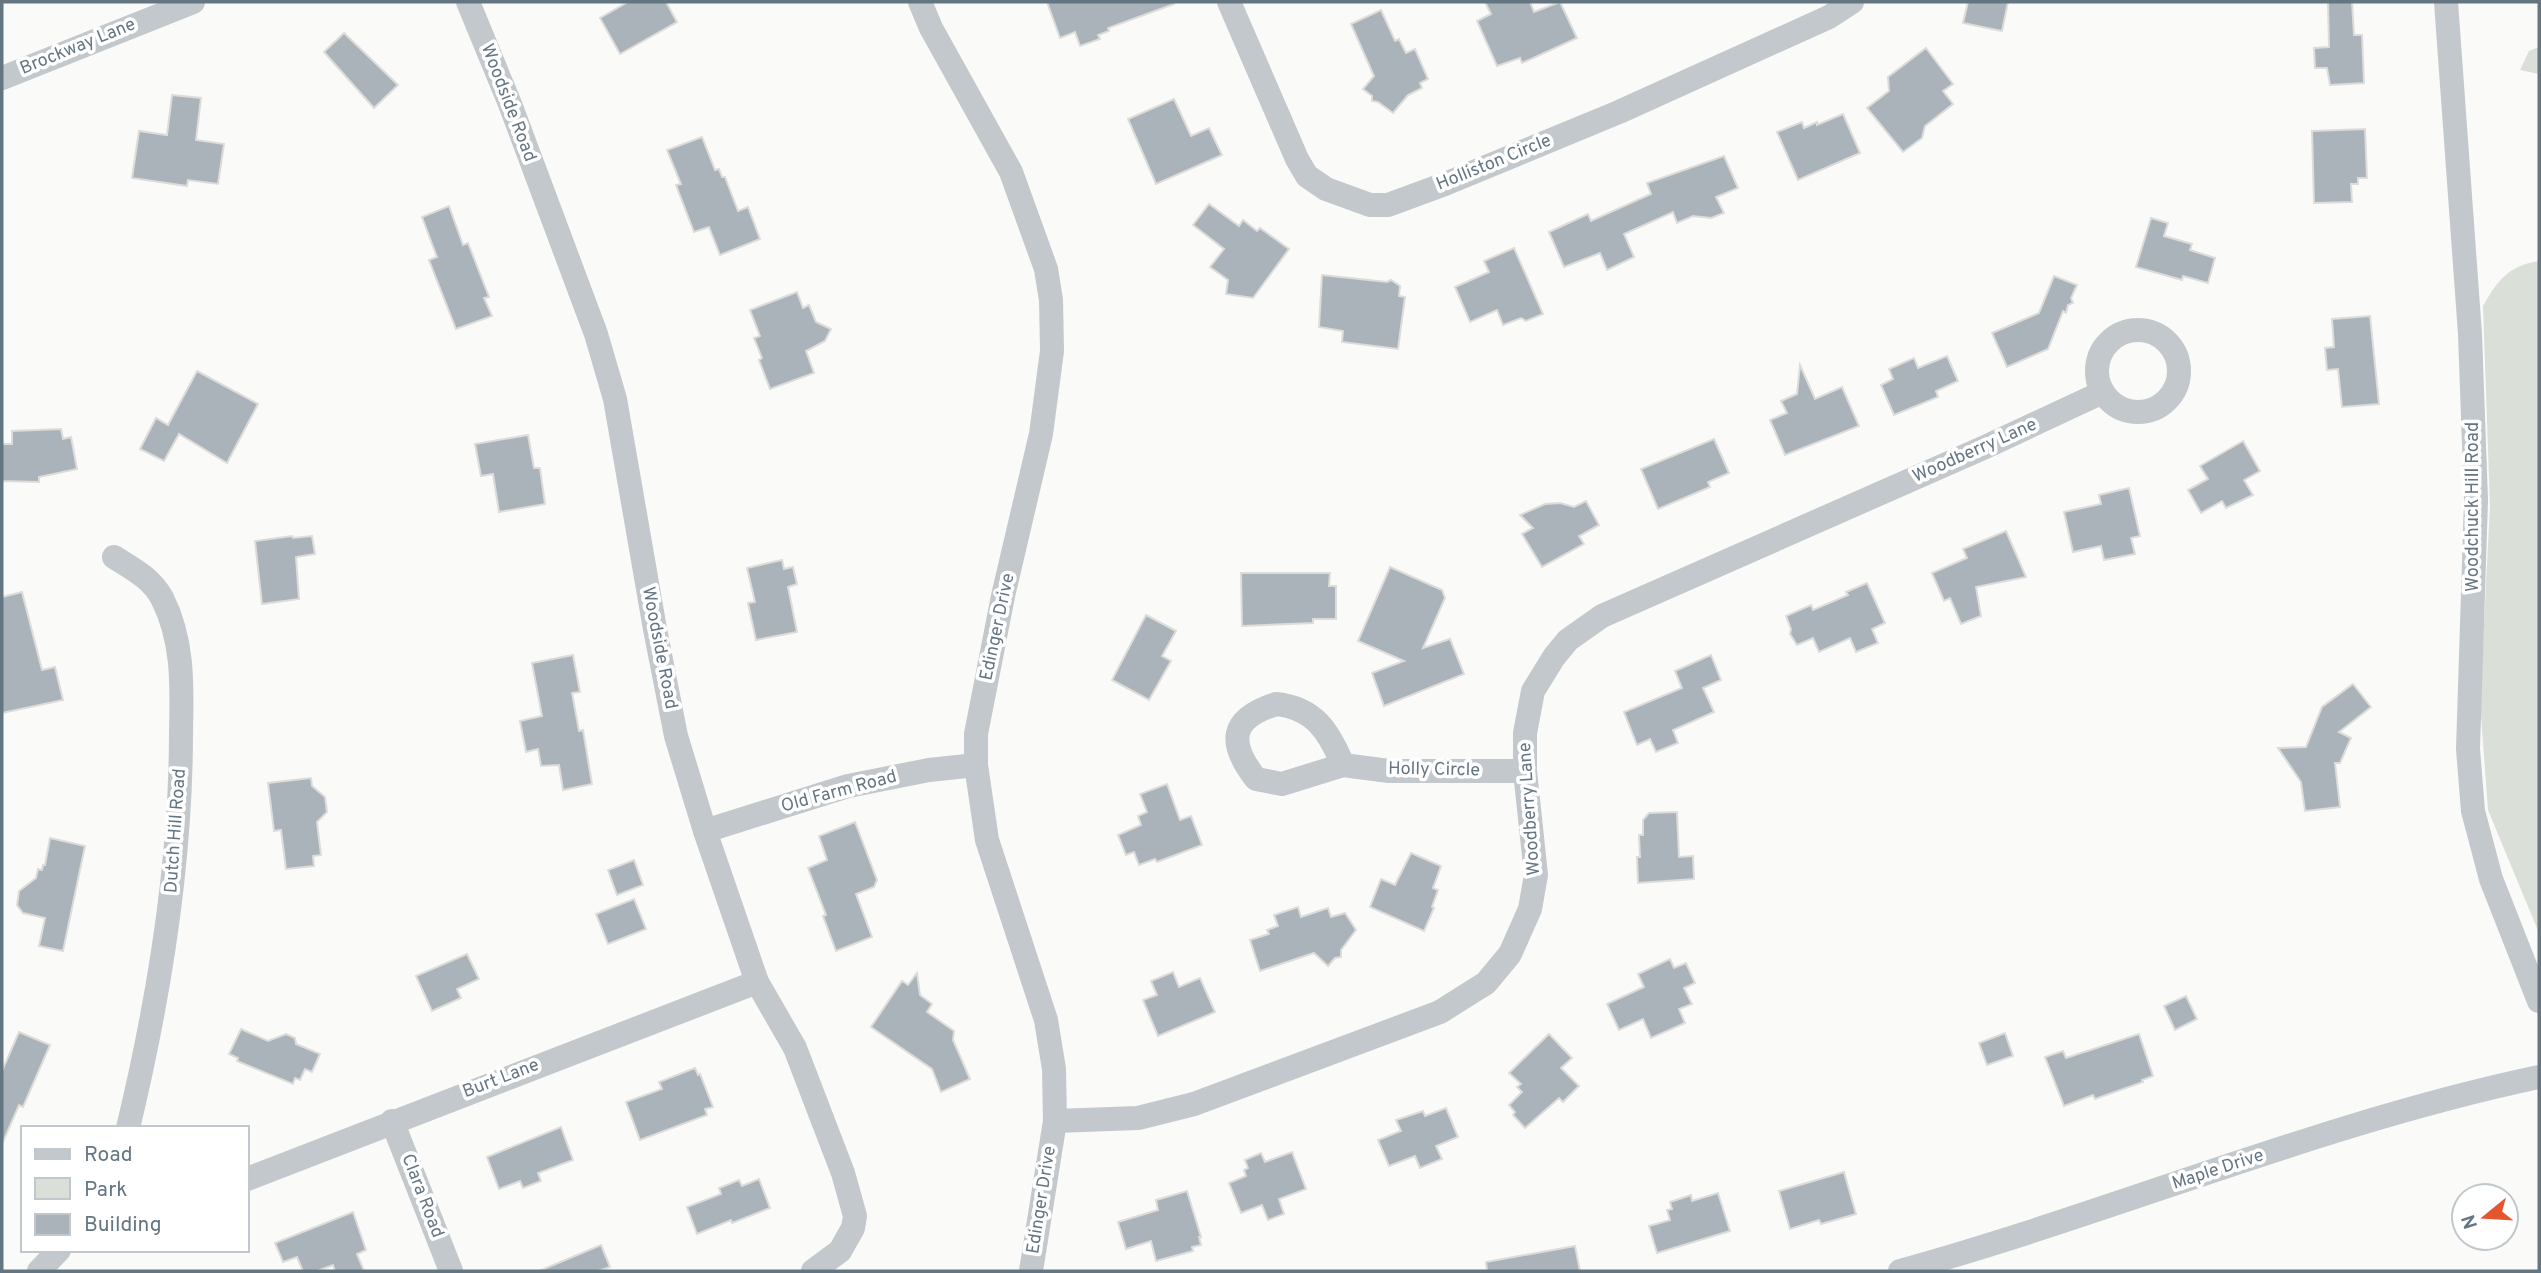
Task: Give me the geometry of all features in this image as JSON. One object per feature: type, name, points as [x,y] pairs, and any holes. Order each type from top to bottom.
[{"type":"street","name":"Brockway Lane","points":[[2,78],[193,2]]},
{"type":"street","name":"Woodside Road","points":[[468,2],[510,104],[596,334],[615,399],[676,736],[705,831],[757,982],[795,1048],[843,1173],[855,1216],[853,1228],[840,1251],[813,1271]]},
{"type":"street","name":"Edinger Drive","points":[[920,2],[931,28],[1011,173],[1046,268],[1051,300],[1052,351],[1041,434],[1003,596],[976,734],[976,765],[987,839],[1046,1020],[1054,1069],[1055,1121],[1031,1271]]},
{"type":"street","name":"Holliston Circle","points":[[1229,2],[1297,159],[1307,176],[1325,190],[1370,205],[1388,205],[1445,184],[1606,117],[1829,17],[1852,2]]},
{"type":"street","name":"Woodchuck Hill Road","points":[[2446,2],[2470,334],[2476,500],[2468,749],[2473,811],[2491,879],[2539,1001]]},
{"type":"street","name":"Woodberry Lane","points":[[1055,1121],[1138,1118],[1194,1104],[1440,1012],[1486,983],[1510,954],[1530,909],[1536,875],[1525,771],[1525,733],[1533,691],[1553,657],[1568,640],[1602,616],[1983,448],[2103,392]]},
{"type":"street","name":"Dutch Hill Road","points":[[114,557],[147,577],[162,598],[179,647],[182,678],[181,767],[172,890],[148,1043],[128,1126]]},
{"type":"street","name":"Old Farm Road","points":[[705,831],[848,786],[929,770],[976,765]]},
{"type":"street","name":"Holly Circle","points":[[1343,765],[1389,771],[1525,771]]},
{"type":"street","name":"Burt Lane","points":[[248,1179],[757,982]]},
{"type":"street","name":"Maple Drive","points":[[1900,1271],[1973,1251],[2363,1122],[2539,1077]]},
{"type":"street","name":"Clara Road","points":[[392,1121],[452,1271]]},
{"type":"street","points":[[39,1271],[57,1252]]},
{"type":"green space","points":[[2539,47],[2539,74],[2520,70],[2529,51]]},
{"type":"green space","points":[[2539,261],[2539,933],[2488,810],[2480,702],[2490,506],[2483,306],[2505,276],[2519,266]]},
{"type":"building","points":[[628,2],[666,2],[677,22],[620,54],[600,18]]},
{"type":"building","points":[[1047,2],[1174,4],[1108,28],[1109,31],[1098,35],[1100,39],[1080,46],[1075,32],[1060,38]]},
{"type":"building","points":[[1485,2],[1530,2],[1534,12],[1560,2],[1577,38],[1522,63],[1520,58],[1497,66],[1477,21],[1491,14]]},
{"type":"building","points":[[1968,2],[2008,2],[2002,31],[1963,23]]},
{"type":"building","points":[[2328,2],[2352,2],[2354,35],[2362,35],[2364,83],[2330,85],[2327,68],[2315,68],[2314,48],[2329,47]]},
{"type":"building","points":[[1381,10],[1395,41],[1399,39],[1406,53],[1415,49],[1428,79],[1420,83],[1422,88],[1408,95],[1393,113],[1378,102],[1372,101],[1372,96],[1363,89],[1374,76],[1351,24]]},
{"type":"building","points":[[344,33],[398,85],[374,108],[324,52]]},
{"type":"building","points":[[1926,48],[1953,84],[1943,91],[1953,104],[1925,126],[1922,138],[1903,152],[1867,108],[1889,91],[1888,77]]},
{"type":"building","points":[[172,95],[201,98],[196,140],[224,144],[218,184],[188,180],[187,186],[132,178],[139,131],[167,135]]},
{"type":"building","points":[[1174,99],[1191,136],[1209,128],[1222,155],[1156,184],[1128,119]]},
{"type":"building","points":[[1843,114],[1860,153],[1798,180],[1777,132],[1802,122],[1804,128],[1817,122],[1817,125]]},
{"type":"building","points":[[2365,129],[2367,178],[2358,178],[2358,184],[2351,184],[2352,202],[2314,203],[2312,131]]},
{"type":"building","points":[[702,137],[715,170],[719,169],[722,177],[725,177],[738,211],[748,207],[760,239],[720,255],[709,227],[694,232],[676,185],[681,184],[667,150]]},
{"type":"building","points":[[1724,156],[1738,188],[1716,197],[1724,213],[1711,218],[1693,216],[1677,223],[1673,212],[1624,234],[1634,257],[1607,270],[1600,253],[1564,267],[1549,232],[1588,214],[1591,221],[1651,194],[1647,183]]},
{"type":"building","points":[[1209,204],[1239,226],[1243,220],[1257,231],[1260,228],[1289,249],[1253,298],[1226,294],[1228,280],[1210,267],[1224,249],[1193,225]]},
{"type":"building","points":[[449,206],[463,245],[468,243],[489,297],[484,298],[492,316],[456,329],[429,260],[437,257],[422,217]]},
{"type":"building","points":[[2151,218],[2168,223],[2164,236],[2192,244],[2190,250],[2215,258],[2208,283],[2183,276],[2182,280],[2136,267]]},
{"type":"building","points":[[1514,248],[1543,314],[1526,321],[1521,318],[1503,325],[1497,310],[1470,322],[1455,287],[1489,272],[1484,261]]},
{"type":"building","points":[[1322,275],[1387,282],[1391,280],[1400,286],[1399,296],[1405,297],[1398,349],[1342,342],[1343,331],[1319,327]]},
{"type":"building","points":[[2054,276],[2077,285],[2071,298],[2073,303],[2068,305],[2066,313],[2063,311],[2048,349],[2007,367],[1992,333],[2039,313]]},
{"type":"building","points":[[797,292],[803,308],[809,305],[816,322],[831,329],[825,341],[806,351],[814,373],[770,389],[759,360],[762,358],[754,338],[760,336],[750,310]]},
{"type":"building","points":[[2370,316],[2379,404],[2342,407],[2338,369],[2327,370],[2325,348],[2334,347],[2332,319]]},
{"type":"building","points":[[1947,356],[1958,381],[1936,391],[1938,397],[1894,415],[1881,385],[1893,379],[1889,369],[1914,358],[1918,368]]},
{"type":"building","points":[[1800,365],[1815,399],[1842,387],[1859,426],[1785,455],[1770,420],[1787,413],[1781,401],[1797,394]]},
{"type":"building","points":[[197,371],[258,404],[227,463],[179,434],[164,461],[140,449],[156,418],[168,425]]},
{"type":"building","points":[[61,429],[63,439],[71,437],[77,469],[39,477],[39,482],[2,481],[2,444],[12,444],[12,431]]},
{"type":"building","points":[[528,435],[534,468],[540,468],[545,504],[499,512],[493,474],[481,476],[475,444]]},
{"type":"building","points":[[1714,439],[1729,473],[1708,482],[1710,487],[1658,509],[1641,469]]},
{"type":"building","points":[[2243,441],[2260,471],[2244,480],[2253,495],[2226,508],[2222,501],[2201,513],[2188,490],[2208,479],[2200,466]]},
{"type":"building","points":[[2129,488],[2140,536],[2131,538],[2135,554],[2104,560],[2101,546],[2073,552],[2064,512],[2101,504],[2099,495]]},
{"type":"building","points":[[1586,501],[1599,525],[1579,536],[1584,544],[1542,567],[1522,534],[1533,528],[1520,515],[1545,504],[1560,503],[1574,507]]},
{"type":"building","points":[[2006,531],[2026,577],[1976,587],[1981,616],[1961,624],[1950,598],[1944,601],[1932,573],[1967,558],[1963,549]]},
{"type":"building","points":[[312,536],[315,554],[296,557],[299,599],[262,604],[255,541]]},
{"type":"building","points":[[782,560],[784,569],[793,567],[797,584],[788,587],[797,632],[756,640],[748,603],[755,602],[747,568]]},
{"type":"building","points":[[1390,567],[1442,590],[1445,598],[1423,648],[1450,639],[1464,674],[1384,706],[1372,673],[1404,661],[1358,641]]},
{"type":"building","points":[[1241,573],[1330,573],[1329,586],[1336,586],[1336,619],[1313,619],[1313,623],[1242,626]]},
{"type":"building","points":[[1867,583],[1885,623],[1872,629],[1878,643],[1856,652],[1850,638],[1819,652],[1813,638],[1797,645],[1790,634],[1786,616],[1811,605],[1813,610],[1848,595],[1846,592]]},
{"type":"building","points":[[22,592],[42,670],[55,667],[63,700],[2,713],[2,597]]},
{"type":"building","points":[[1146,615],[1176,631],[1162,656],[1171,661],[1149,700],[1112,680]]},
{"type":"building","points":[[573,655],[580,692],[572,693],[579,731],[583,730],[592,784],[563,790],[559,765],[541,766],[538,749],[526,752],[520,721],[542,716],[532,663]]},
{"type":"building","points":[[1711,655],[1721,680],[1703,688],[1714,712],[1673,730],[1678,743],[1656,752],[1650,739],[1637,745],[1624,712],[1682,688],[1675,671]]},
{"type":"building","points":[[2353,684],[2371,707],[2339,732],[2351,738],[2340,763],[2335,763],[2340,807],[2305,811],[2301,782],[2278,748],[2306,747],[2322,707]]},
{"type":"building","points":[[311,778],[312,786],[325,797],[327,812],[317,822],[321,855],[313,856],[314,866],[286,869],[281,830],[274,831],[268,783]]},
{"type":"building","points":[[1167,784],[1180,820],[1191,816],[1202,845],[1157,862],[1155,859],[1139,865],[1134,852],[1126,855],[1118,835],[1141,825],[1138,816],[1147,812],[1140,794]]},
{"type":"building","points":[[1677,812],[1679,857],[1693,856],[1694,879],[1638,883],[1637,857],[1640,857],[1639,835],[1643,835],[1643,820],[1649,813]]},
{"type":"building","points":[[855,822],[877,880],[874,887],[856,894],[872,937],[836,951],[808,868],[827,860],[819,836]]},
{"type":"building","points":[[50,838],[85,846],[63,951],[39,946],[45,918],[23,913],[17,905],[19,891],[36,878],[38,869],[42,870],[45,865]]},
{"type":"building","points":[[1411,853],[1441,866],[1433,888],[1438,890],[1432,907],[1434,908],[1424,931],[1370,907],[1381,879],[1395,885]]},
{"type":"building","points":[[634,860],[643,885],[617,895],[608,870]]},
{"type":"building","points":[[634,899],[646,929],[608,944],[596,914]]},
{"type":"building","points":[[1298,907],[1301,917],[1328,908],[1331,917],[1345,913],[1356,930],[1341,950],[1341,957],[1335,958],[1328,966],[1314,953],[1260,971],[1250,940],[1269,934],[1267,930],[1278,926],[1274,915]]},
{"type":"building","points":[[467,954],[479,979],[457,989],[461,998],[432,1011],[416,976]]},
{"type":"building","points":[[1670,959],[1674,968],[1686,963],[1695,983],[1684,988],[1692,1004],[1679,1009],[1685,1023],[1651,1038],[1643,1019],[1619,1030],[1607,1004],[1644,987],[1638,974]]},
{"type":"building","points":[[1173,972],[1179,987],[1200,978],[1215,1012],[1158,1036],[1143,1000],[1157,995],[1151,981]]},
{"type":"building","points":[[917,973],[920,995],[932,1004],[927,1012],[954,1031],[953,1040],[970,1079],[941,1092],[932,1069],[871,1027],[902,981],[908,985]]},
{"type":"building","points":[[2186,996],[2197,1019],[2175,1030],[2164,1006]]},
{"type":"building","points":[[241,1029],[268,1041],[286,1034],[295,1038],[296,1044],[320,1054],[312,1072],[305,1069],[300,1080],[295,1078],[293,1084],[237,1061],[238,1058],[229,1054]]},
{"type":"building","points":[[19,1032],[50,1045],[23,1107],[19,1105],[2,1144],[2,1071]]},
{"type":"building","points":[[2005,1033],[2013,1056],[1987,1065],[1979,1043]]},
{"type":"building","points":[[1549,1034],[1572,1058],[1561,1068],[1579,1086],[1563,1102],[1559,1098],[1525,1128],[1513,1115],[1515,1112],[1509,1105],[1522,1092],[1517,1087],[1521,1084],[1509,1073]]},
{"type":"building","points":[[2139,1034],[2153,1076],[2095,1099],[2093,1095],[2064,1106],[2045,1057],[2063,1051],[2066,1058]]},
{"type":"building","points":[[695,1068],[713,1107],[705,1109],[707,1115],[640,1140],[626,1102],[662,1089],[659,1082]]},
{"type":"building","points":[[1446,1108],[1458,1137],[1436,1146],[1442,1159],[1420,1168],[1415,1156],[1389,1166],[1378,1140],[1401,1131],[1396,1120],[1423,1111],[1425,1116]]},
{"type":"building","points":[[561,1127],[573,1160],[538,1173],[541,1181],[523,1188],[520,1181],[499,1189],[487,1157]]},
{"type":"building","points":[[1292,1152],[1306,1189],[1279,1199],[1284,1214],[1268,1220],[1262,1205],[1241,1213],[1229,1183],[1246,1176],[1244,1170],[1248,1168],[1245,1160],[1261,1153],[1265,1162]]},
{"type":"building","points":[[1844,1172],[1856,1214],[1821,1224],[1819,1220],[1790,1229],[1779,1191]]},
{"type":"building","points":[[759,1179],[770,1208],[697,1234],[687,1207],[721,1194],[719,1188],[739,1180],[742,1186]]},
{"type":"building","points":[[1187,1191],[1201,1245],[1192,1247],[1193,1251],[1156,1261],[1151,1241],[1126,1249],[1118,1222],[1158,1210],[1156,1200]]},
{"type":"building","points":[[1718,1193],[1730,1231],[1657,1253],[1649,1226],[1670,1220],[1667,1210],[1672,1209],[1670,1202],[1691,1195],[1692,1201]]},
{"type":"building","points":[[353,1212],[366,1250],[357,1254],[364,1271],[335,1271],[333,1265],[317,1271],[303,1271],[297,1257],[283,1262],[275,1243]]},
{"type":"building","points":[[601,1245],[610,1267],[598,1271],[539,1271]]},
{"type":"building","points":[[1575,1246],[1580,1271],[1487,1271],[1486,1262]]}]
